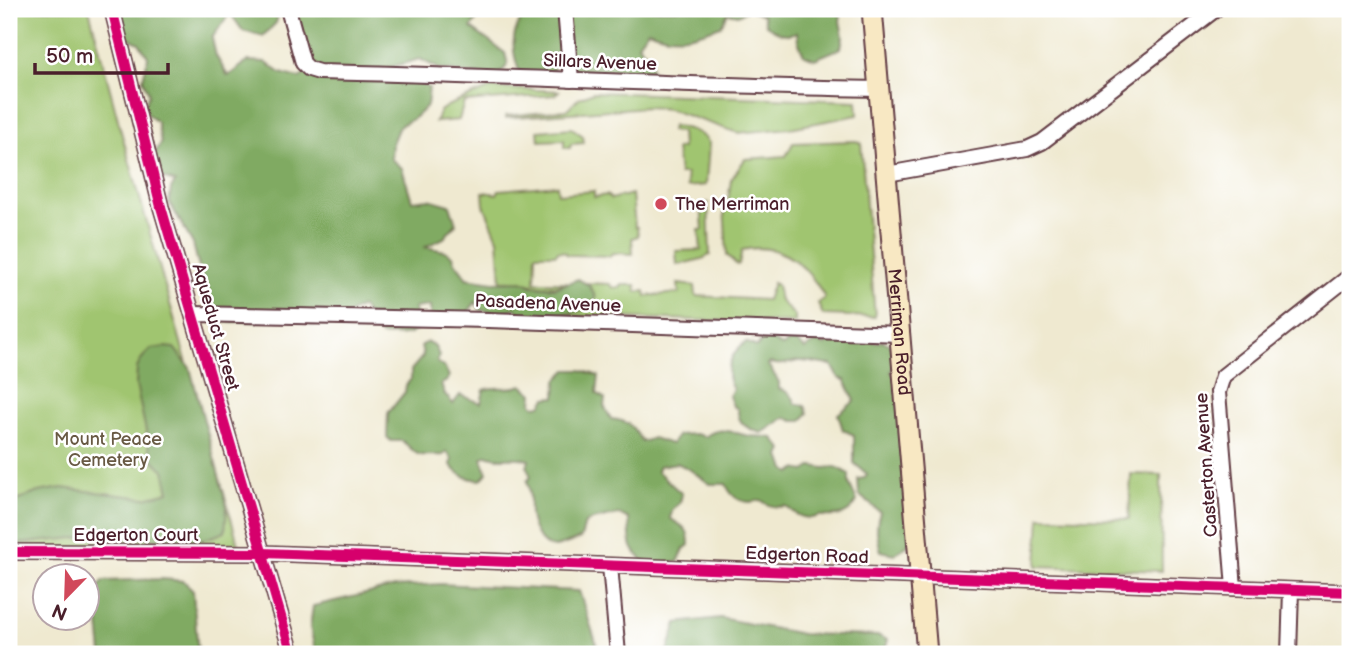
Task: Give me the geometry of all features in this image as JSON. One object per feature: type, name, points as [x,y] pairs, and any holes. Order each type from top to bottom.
[{"type":"main road","name":"Merriman Road","points":[[872,9],[927,654]]},
{"type":"street","name":"Aqueduct Street","points":[[112,9],[161,207],[292,654]]},
{"type":"street","name":"Sillars Avenue","points":[[288,9],[303,63],[309,69],[319,72],[880,89]]},
{"type":"street","points":[[565,9],[571,80]]},
{"type":"street","points":[[887,174],[1027,149],[1042,142],[1216,9]]},
{"type":"street","name":"Casterton Avenue","points":[[1234,588],[1218,391],[1220,382],[1223,376],[1350,276]]},
{"type":"street","name":"Pasadena Avenue","points":[[194,314],[488,320],[901,334]]},
{"type":"street","name":"Edgerton Court","points":[[9,552],[263,554]]},
{"type":"street","name":"Edgerton Road","points":[[263,554],[1350,592]]},
{"type":"street","points":[[610,566],[618,654]]},
{"type":"street","points":[[1289,654],[1292,590]]},
{"type":"green space","name":"Mount Peace Cemetery","points":[[9,9],[89,9],[240,550],[9,548]]},
{"type":"green space","points":[[117,9],[280,9],[276,23],[263,36],[243,31],[230,13],[212,38],[216,56],[228,76],[248,61],[265,62],[281,73],[299,78],[313,69],[311,54],[296,26],[296,9],[484,9],[471,28],[505,53],[508,65],[496,78],[439,69],[420,59],[391,67],[429,88],[427,106],[413,119],[399,126],[392,143],[391,159],[402,168],[412,201],[429,199],[450,205],[456,224],[444,238],[425,247],[445,251],[453,256],[466,278],[494,282],[522,281],[532,286],[555,288],[578,279],[589,285],[596,298],[588,309],[580,311],[522,316],[515,308],[501,314],[480,310],[476,302],[458,322],[447,326],[431,325],[430,306],[414,308],[419,326],[402,336],[381,336],[362,307],[338,322],[327,325],[312,325],[301,312],[257,321],[220,322],[209,308],[209,291],[200,272],[193,244],[169,202],[175,182],[159,177],[152,158],[161,143],[157,122],[142,110],[149,94],[143,79],[148,57],[139,43],[122,35]]},
{"type":"green space","points":[[553,9],[749,9],[738,15],[728,13],[721,26],[693,35],[667,36],[648,30],[638,44],[650,58],[652,74],[646,85],[631,85],[617,73],[596,80],[556,62],[550,78],[519,71],[513,43],[519,23],[523,16],[545,16]]},
{"type":"green space","points":[[749,9],[842,9],[841,48],[815,59],[804,55],[797,32],[777,32],[766,25],[763,15]]},
{"type":"green space","points":[[491,88],[559,91],[555,95],[464,102],[459,120],[435,122],[440,111],[447,106]]},
{"type":"green space","points":[[593,92],[857,101],[858,115],[790,128],[738,133],[668,109],[648,107],[505,118],[566,110],[579,98]]},
{"type":"green space","points":[[672,126],[697,132],[709,143],[706,185],[687,187],[686,174],[679,174],[676,149],[682,148],[681,132],[671,131]]},
{"type":"green space","points":[[572,128],[583,136],[584,143],[571,144],[570,148],[564,148],[564,140],[539,141],[538,131]]},
{"type":"green space","points":[[793,143],[861,143],[875,317],[823,315],[818,303],[825,298],[802,266],[792,259],[769,249],[756,248],[742,250],[737,265],[727,255],[724,206],[728,201],[731,180],[745,159],[786,156]]},
{"type":"green space","points":[[557,185],[558,194],[594,191],[594,197],[607,195],[611,199],[632,194],[638,236],[632,238],[633,254],[567,255],[558,251],[556,254],[536,254],[535,282],[565,282],[541,286],[501,281],[498,239],[484,205],[483,192],[497,194],[499,190]]},
{"type":"green space","points":[[708,203],[710,255],[677,265],[676,251],[701,250],[701,204]]},
{"type":"green space","points":[[586,283],[610,284],[620,288],[622,285],[636,285],[637,292],[645,291],[646,296],[679,293],[678,284],[695,286],[696,296],[767,300],[773,283],[777,285],[780,301],[795,316],[795,323],[536,315],[573,313]]},
{"type":"green space","points":[[839,336],[884,341],[892,347],[894,361],[891,372],[898,379],[899,386],[895,390],[900,396],[912,534],[907,546],[894,554],[881,551],[877,531],[880,512],[859,495],[858,479],[867,474],[854,463],[854,435],[843,430],[838,414],[855,401],[845,380],[839,378],[832,365],[801,361],[768,365],[779,382],[779,389],[790,394],[796,404],[805,406],[808,413],[802,421],[793,421],[786,417],[762,433],[741,422],[738,409],[733,406],[729,396],[733,389],[728,376],[730,363],[736,351],[746,342],[757,347],[762,340],[771,340],[782,346],[797,342],[805,349],[816,342],[825,345]]},
{"type":"green space","points":[[427,342],[434,345],[439,355],[437,362],[449,376],[447,381],[441,384],[453,404],[460,395],[481,403],[484,390],[522,385],[533,394],[532,403],[535,406],[541,405],[546,398],[556,397],[557,380],[567,370],[581,370],[599,376],[597,393],[605,399],[604,406],[611,419],[627,423],[642,442],[653,438],[671,444],[678,435],[696,434],[705,437],[716,431],[773,438],[783,450],[780,456],[785,469],[791,473],[796,469],[805,471],[813,466],[836,467],[849,474],[849,483],[857,501],[843,514],[805,518],[786,506],[773,506],[761,500],[740,500],[726,484],[710,484],[677,463],[659,466],[657,471],[682,494],[680,503],[673,509],[670,518],[684,528],[689,539],[689,545],[678,562],[646,563],[633,549],[629,519],[619,514],[585,523],[581,538],[555,547],[550,546],[537,535],[531,519],[527,481],[531,477],[527,467],[529,460],[487,455],[482,458],[487,473],[481,480],[476,480],[457,472],[451,465],[452,459],[447,452],[443,455],[420,455],[402,441],[391,441],[387,437],[388,413],[405,392],[411,379],[411,370],[423,356],[421,346]]},
{"type":"green space","points":[[174,348],[190,368],[227,506],[225,532],[209,538],[182,542],[112,536],[9,545],[9,499],[19,500],[38,492],[62,488],[145,498],[169,492],[164,470],[152,459],[136,385],[137,368],[142,358],[151,349]]},
{"type":"green space","points":[[1131,474],[1161,475],[1162,571],[1037,566],[1040,517],[1129,519]]},
{"type":"green space","points":[[103,581],[184,581],[193,591],[198,654],[102,654],[100,632]]},
{"type":"green space","points":[[440,584],[579,591],[600,654],[316,654],[310,627],[313,606],[395,587]]},
{"type":"green space","points":[[720,618],[802,634],[879,636],[888,640],[884,654],[667,654],[677,623]]},
{"type":"cycle path","points":[[112,9],[161,207],[292,654]]},
{"type":"cycle path","points":[[9,552],[263,553],[1350,592]]},
{"type":"place","name":"The Merriman","points":[[661,204]]}]
